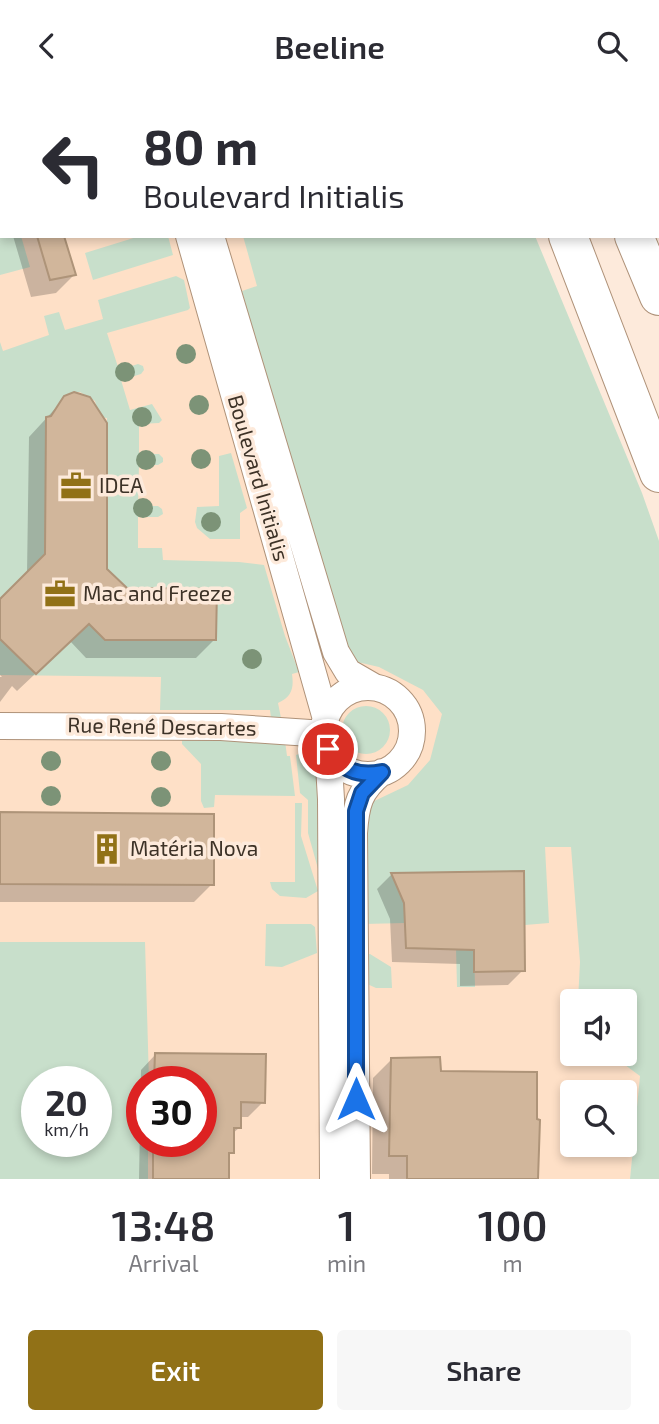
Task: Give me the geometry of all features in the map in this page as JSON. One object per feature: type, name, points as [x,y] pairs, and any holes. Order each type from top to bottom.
[{"type":"highway","points":[[569,238],[659,473]]},
{"type":"highway","points":[[635,238],[659,296]]},
{"type":"highway","points":[[610,345],[659,429]]},
{"type":"street","name":"Boulevard Initialis","points":[[190,238],[216,291],[336,652],[348,672],[374,687],[388,691],[400,700],[408,712],[412,727],[411,741],[405,755],[395,766],[382,772],[362,793],[356,811],[357,1179]]},
{"type":"street","name":"Boulevard Initialis","points":[[211,238],[216,291],[326,734],[331,811],[333,1179]]},
{"type":"street","points":[[374,687],[362,687],[339,698],[331,707],[326,734],[335,760],[345,768],[369,775],[382,772]]},
{"type":"street","name":"Rue René Descartes","points":[[0,726],[221,727],[326,734]]},
{"type":"shaded area","points":[[0,238],[433,238],[655,933],[637,1110],[637,1080],[560,1080],[560,1157],[632,1157],[630,1179],[0,1179]]},
{"type":"green space","points":[[0,238],[22,238],[30,267],[0,275]]},
{"type":"green space","points":[[134,238],[169,238],[173,255],[93,280],[85,253]]},
{"type":"green space","points":[[244,238],[536,238],[642,493],[659,541],[659,1179],[630,1179],[632,1157],[637,1157],[640,1076],[626,1066],[637,1066],[637,989],[579,989],[580,962],[571,847],[545,847],[549,923],[525,925],[523,871],[391,873],[405,906],[405,923],[364,924],[363,839],[368,804],[408,785],[430,760],[442,714],[423,690],[379,667],[353,661],[337,638],[242,291],[257,286]]},
{"type":"green space","points":[[176,276],[184,280],[190,308],[188,310],[107,333],[119,370],[138,364],[143,366],[141,374],[121,380],[130,410],[152,404],[162,420],[159,423],[139,424],[139,454],[159,454],[163,462],[158,465],[139,465],[138,506],[158,506],[163,514],[158,517],[138,517],[138,548],[162,548],[163,560],[264,565],[285,636],[299,672],[292,674],[291,691],[278,703],[281,718],[271,718],[270,710],[160,710],[161,677],[0,675],[0,627],[2,641],[36,674],[89,624],[105,640],[216,640],[217,590],[127,588],[100,562],[107,554],[107,418],[99,417],[95,401],[80,392],[66,396],[60,402],[55,416],[46,417],[45,554],[0,599],[0,342],[3,351],[49,335],[44,316],[59,312],[65,330],[103,319],[98,300]]},
{"type":"green space","points":[[231,453],[247,508],[240,513],[240,539],[210,539],[197,528],[197,507],[219,506],[219,456]]},
{"type":"green space","points":[[366,706],[383,713],[390,730],[383,747],[366,754],[349,747],[342,730],[349,713]]},
{"type":"green space","points":[[182,739],[285,741],[287,756],[290,756],[295,796],[215,795],[214,807],[204,808],[201,801],[201,764],[182,744]]},
{"type":"green space","points":[[299,750],[309,761],[321,784],[322,883],[308,833],[308,800],[300,793],[296,755]]},
{"type":"green space","points":[[295,803],[302,803],[301,836],[318,891],[306,898],[280,896],[272,889],[270,882],[295,882]]},
{"type":"green space","points":[[455,908],[473,908],[475,987],[457,987]]},
{"type":"green space","points":[[266,924],[311,924],[315,927],[317,953],[282,967],[265,966]]},
{"type":"green space","points":[[0,942],[145,942],[149,1066],[126,1066],[126,1157],[148,1157],[148,1179],[0,1179]]},
{"type":"green space","points":[[365,954],[370,954],[391,967],[392,988],[376,988],[365,983]]},
{"type":"building","points":[[38,238],[65,238],[76,275],[50,280]]},
{"type":"building","name":"IDEA","points":[[74,392],[90,397],[107,423],[107,569],[127,588],[217,589],[216,640],[105,640],[89,624],[36,674],[0,639],[0,599],[45,554],[46,417],[51,416],[64,396]]},
{"type":"building","name":"Matéria Nova","points":[[0,812],[214,814],[214,885],[0,884]]},
{"type":"building","points":[[524,871],[525,971],[474,972],[474,950],[406,948],[404,903],[391,873]]},
{"type":"building","points":[[155,1053],[266,1054],[265,1103],[241,1102],[241,1128],[234,1128],[234,1153],[229,1153],[229,1179],[153,1179],[153,1157],[217,1157],[217,1066],[155,1066]]},
{"type":"building","points":[[440,1057],[441,1071],[537,1072],[537,1119],[540,1120],[538,1179],[407,1179],[407,1156],[389,1156],[391,1058]]},
{"type":"place","name":"IDEA","points":[[76,486]]},
{"type":"place","name":"Mac and Freeze","points":[[60,594]]},
{"type":"place","name":"Matéria Nova","points":[[107,849]]},
{"type":"route","points":[[328,749],[335,760],[356,773],[369,775],[382,772],[362,793],[356,811],[354,833],[356,1099]]}]
